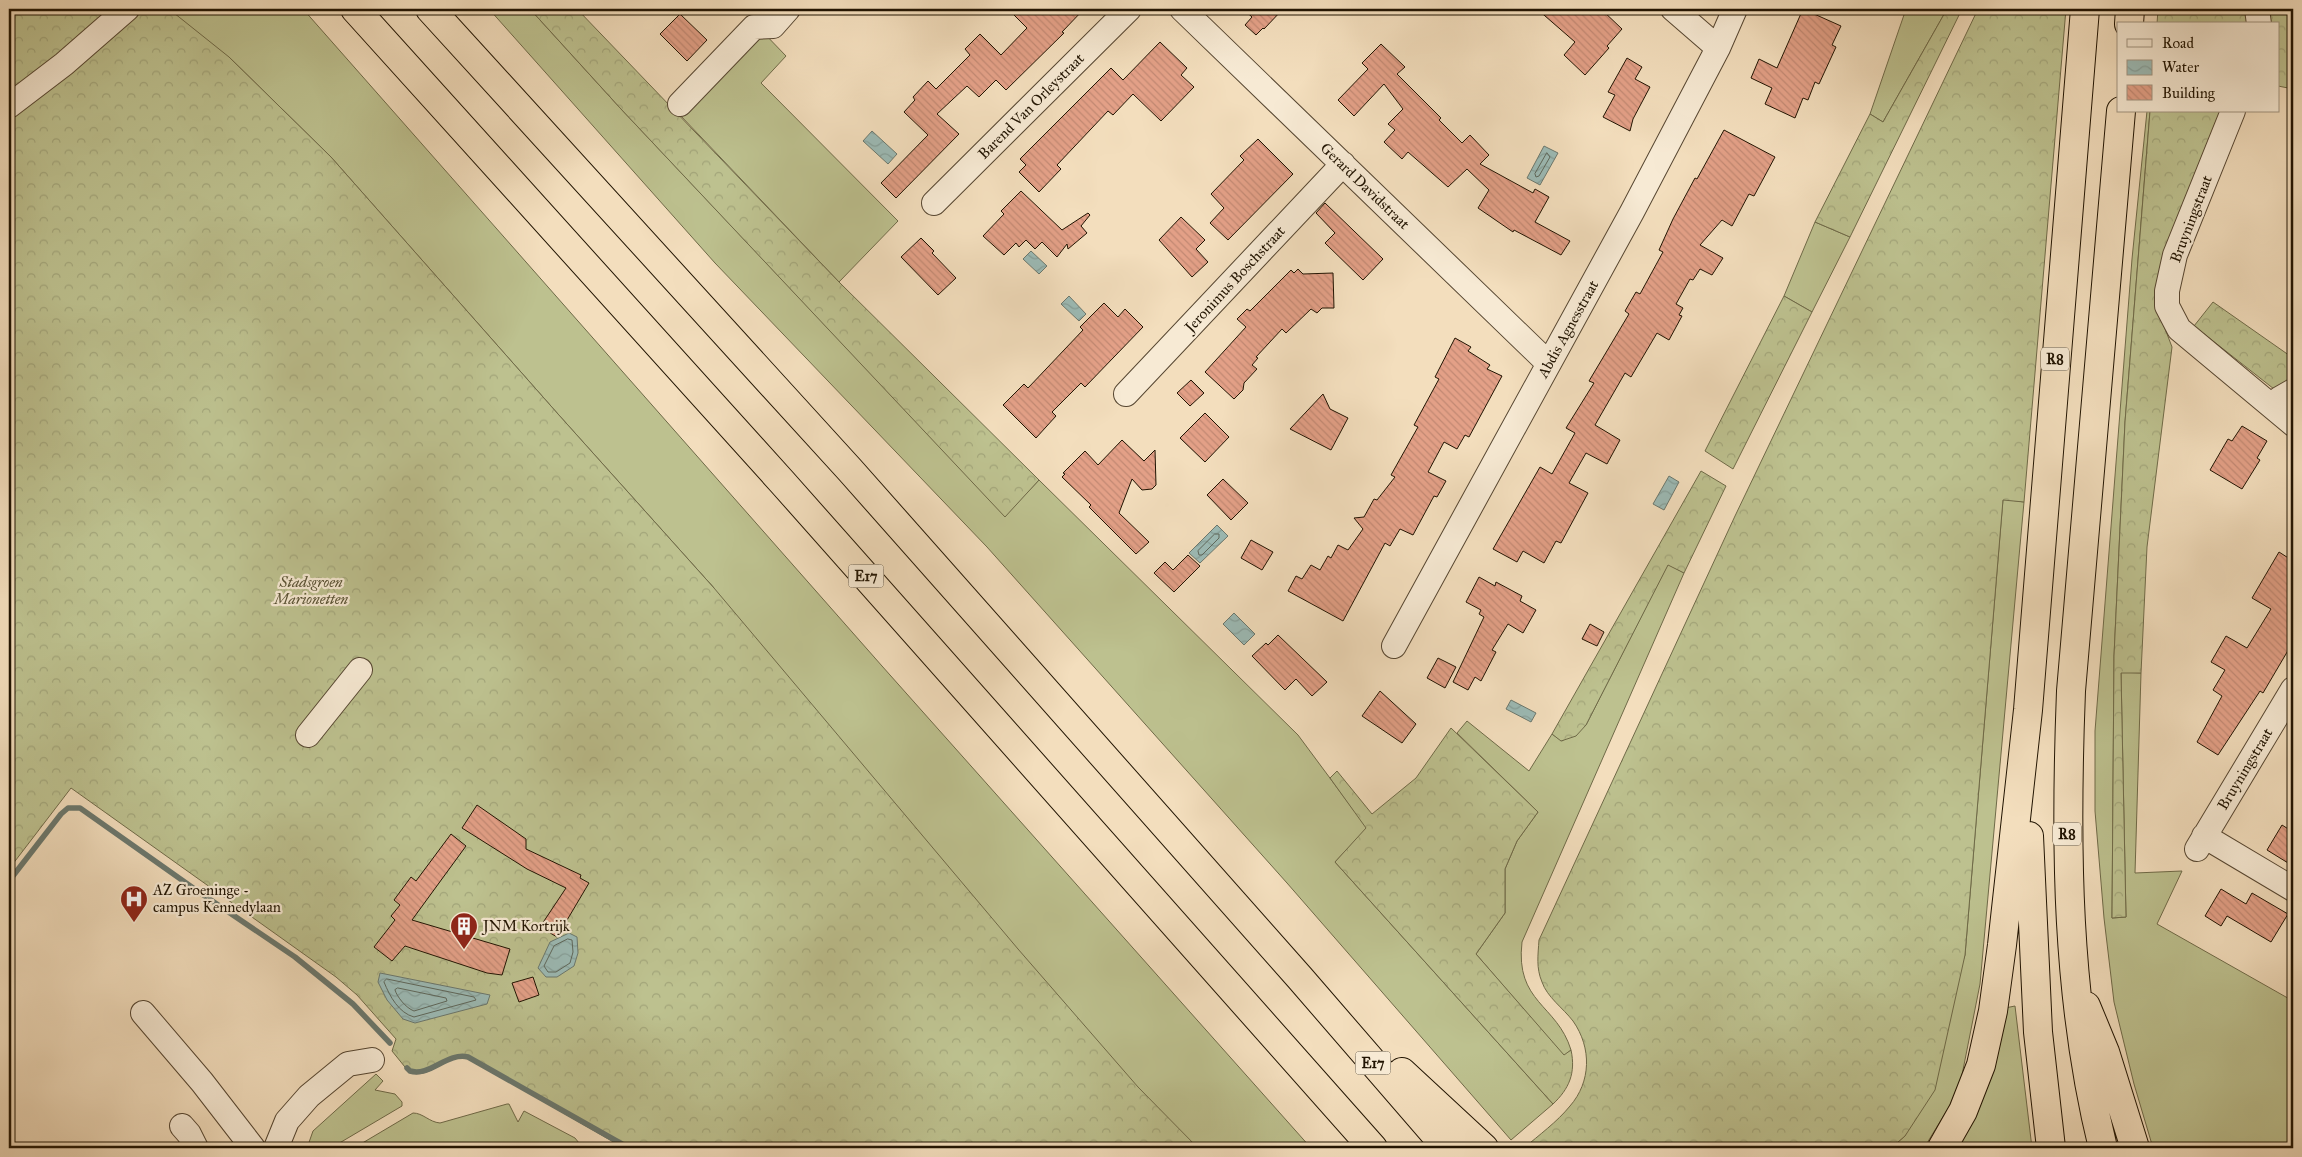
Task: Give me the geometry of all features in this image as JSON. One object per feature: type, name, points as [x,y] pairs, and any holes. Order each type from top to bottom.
[{"type":"highway","name":"E17","points":[[355,9],[784,483],[1374,1148]]},
{"type":"highway","name":"E17","points":[[430,9],[850,470],[1300,978],[1447,1148]]},
{"type":"highway","name":"R8","points":[[2069,1148],[2035,975],[2029,862],[2028,710],[2085,9]]},
{"type":"highway","points":[[2129,22],[2130,9]]},
{"type":"highway","name":"R8","points":[[2103,1148],[2082,1046],[2074,977],[2067,853],[2071,691],[2121,112]]},
{"type":"highway","points":[[1942,1148],[1963,1112],[1981,1065],[1993,1011],[2028,710]]},
{"type":"highway","points":[[2035,975],[2043,1094],[2051,1148]]},
{"type":"highway","points":[[2074,977],[2105,1052],[2136,1148]]},
{"type":"highway","points":[[1300,978],[1484,1148]]},
{"type":"street","points":[[9,106],[64,64],[127,9]]},
{"type":"street","name":"Barend Van Orleystraat","points":[[934,203],[1128,9]]},
{"type":"street","name":"Gerard Davidstraat","points":[[1182,9],[1548,363]]},
{"type":"street","points":[[1672,9],[1718,48]]},
{"type":"street","name":"Abdis Agnesstraat","points":[[1394,646],[1632,212],[1718,48],[1735,9]]},
{"type":"street","points":[[2257,9],[2259,22]]},
{"type":"street","points":[[680,104],[754,27],[781,17]]},
{"type":"street","name":"Bruyningstraat","points":[[2233,112],[2175,255],[2167,291],[2167,306],[2179,328],[2293,424]]},
{"type":"street","name":"Jeronimus Boschstraat","points":[[1126,394],[1343,164]]},
{"type":"street","points":[[2272,406],[2279,399],[2293,391]]},
{"type":"street","points":[[308,735],[360,670]]},
{"type":"street","name":"Bruyningstraat","points":[[2293,689],[2201,843],[2293,889]]},
{"type":"street","points":[[143,1013],[202,1082],[253,1148]]},
{"type":"street","points":[[276,1148],[287,1121],[310,1096],[348,1064],[372,1060]]},
{"type":"green space","name":"Stadsgroen Marionetten","points":[[9,9],[169,9],[229,57],[331,157],[714,588],[1018,949],[1138,1087],[1198,1148],[624,1148],[468,1058],[453,1059],[424,1073],[416,1074],[409,1072],[392,1051],[396,1039],[357,995],[336,977],[71,788],[9,869]]},
{"type":"green space","points":[[157,9],[303,9],[882,666],[1311,1148],[1148,1148],[9,449],[9,126]],"holes":[[[229,57],[331,157],[558,414],[714,588]]]},
{"type":"green space","points":[[489,9],[530,9],[621,109],[1005,516],[1039,480],[1298,735],[1367,828],[1335,862],[1553,1104],[1511,1140],[1287,883],[987,547],[715,263]]},
{"type":"green space","points":[[530,9],[577,9],[839,282],[1039,480],[1005,517],[621,109]]},
{"type":"green space","points":[[1906,9],[1947,9],[1883,122],[1870,114]]},
{"type":"green space","points":[[1947,9],[1962,9],[1850,237],[1815,222],[1870,114],[1883,122]]},
{"type":"green space","points":[[1978,9],[2066,9],[2024,502],[2003,500],[1965,955],[1935,1090],[1905,1136],[1891,1148],[1576,1148],[1573,1146],[1571,1148],[1524,1148],[1554,1123],[1577,1097],[1585,1076],[1586,1065],[1584,1042],[1579,1031],[1573,1021],[1551,998],[1540,977],[1538,967],[1539,940],[1735,516]]},
{"type":"green space","points":[[2158,9],[2250,9],[2250,22],[2157,22]]},
{"type":"green space","points":[[2267,9],[2293,9],[2293,89],[2280,86],[2280,22],[2269,22]]},
{"type":"green space","points":[[761,30],[786,56],[761,83],[898,221],[839,282],[680,115]]},
{"type":"green space","points":[[2147,112],[2150,112],[2125,422],[2114,656],[2112,918],[2126,917],[2121,672],[2141,673],[2135,873],[2182,871],[2157,924],[2293,1001],[2293,1148],[2153,1148],[2134,1084],[2114,1002],[2104,918],[2095,811],[2095,731],[2132,259]]},
{"type":"green space","points":[[2150,112],[2221,112],[2164,326],[2172,347],[2147,547],[2141,673],[2121,673],[2126,917],[2112,918],[2114,656],[2125,422]]},
{"type":"green space","points":[[1815,222],[1850,237],[1812,312],[1784,296]]},
{"type":"green space","points":[[1784,296],[1812,312],[1733,469],[1705,451]]},
{"type":"green space","points":[[2213,302],[2293,358],[2293,404],[2194,326]]},
{"type":"green space","points":[[1701,471],[1726,486],[1684,573],[1668,565],[1586,725],[1576,736],[1561,741],[1552,734]]},
{"type":"green space","points":[[2003,499],[2024,502],[1980,984],[1961,1080],[1949,1107],[1924,1148],[1891,1148],[1905,1136],[1965,955]]},
{"type":"green space","points":[[1668,564],[1684,573],[1522,942],[1522,962],[1525,978],[1531,991],[1565,1035],[1571,1050],[1564,1056],[1476,954],[1505,913],[1505,869],[1517,841],[1538,812],[1457,733],[1467,721],[1529,771],[1552,734],[1562,741],[1586,725]]},
{"type":"green space","points":[[1451,728],[1538,812],[1517,841],[1505,869],[1505,913],[1476,954],[1564,1055],[1571,1050],[1573,1066],[1570,1080],[1553,1104],[1335,862],[1366,828],[1330,778],[1337,771],[1372,814],[1416,778]]},
{"type":"green space","points":[[2015,1006],[2032,1148],[1957,1148],[2005,1008]]},
{"type":"green space","points":[[376,1074],[383,1081],[375,1090],[395,1094],[402,1102],[402,1106],[331,1148],[307,1148],[313,1131]]},
{"type":"green space","points":[[509,1104],[518,1122],[524,1111],[575,1138],[583,1148],[557,1148],[554,1144],[548,1148],[354,1148],[413,1113],[440,1123]]},
{"type":"water","points":[[872,131],[897,154],[888,164],[863,141]]},
{"type":"water","points":[[1544,146],[1558,153],[1540,185],[1527,178]]},
{"type":"water","points":[[1031,251],[1047,266],[1039,274],[1023,259]]},
{"type":"water","points":[[1069,296],[1086,314],[1079,321],[1061,304]]},
{"type":"water","points":[[1669,476],[1679,482],[1664,510],[1653,504]]},
{"type":"water","points":[[1217,525],[1228,536],[1200,563],[1189,553]]},
{"type":"water","points":[[1234,613],[1255,634],[1244,645],[1223,624]]},
{"type":"water","points":[[1511,700],[1536,713],[1531,722],[1506,709]]},
{"type":"water","points":[[569,933],[577,937],[578,953],[574,966],[557,977],[546,977],[538,968],[550,942]]},
{"type":"water","points":[[380,973],[490,995],[487,1004],[415,1023],[403,1019],[387,1000],[378,982]]},
{"type":"building","points":[[1008,9],[1084,9],[1062,32],[1064,33],[1006,90],[996,80],[979,97],[967,86],[937,114],[959,134],[896,198],[881,183],[928,135],[904,112],[915,100],[913,97],[928,81],[936,89],[970,55],[965,49],[980,34],[1001,55],[1027,28]]},
{"type":"building","points":[[1243,9],[1283,9],[1256,35],[1245,25],[1252,17]]},
{"type":"building","points":[[1537,9],[1601,9],[1622,29],[1607,46],[1609,48],[1585,75],[1564,55],[1575,42]]},
{"type":"building","points":[[1803,9],[1841,26],[1832,45],[1836,47],[1819,84],[1815,82],[1808,100],[1803,98],[1795,118],[1765,104],[1772,88],[1751,78],[1759,59],[1777,68]]},
{"type":"building","points":[[680,14],[707,40],[687,61],[660,34]]},
{"type":"building","points":[[1160,42],[1187,68],[1181,75],[1194,87],[1161,121],[1133,94],[1113,115],[1108,111],[1057,165],[1061,169],[1039,192],[1019,172],[1026,165],[1020,159],[1111,68],[1123,80]]},
{"type":"building","points":[[1381,44],[1405,67],[1397,74],[1441,118],[1439,120],[1462,143],[1470,135],[1489,155],[1480,164],[1533,193],[1535,189],[1549,197],[1535,222],[1570,241],[1561,255],[1514,230],[1513,232],[1478,208],[1489,190],[1467,169],[1448,187],[1408,152],[1402,159],[1384,142],[1395,130],[1388,124],[1403,109],[1384,84],[1354,116],[1338,100],[1368,69],[1362,63]]},
{"type":"building","points":[[1627,58],[1642,67],[1635,79],[1650,87],[1633,119],[1630,131],[1603,117],[1615,95],[1608,92]]},
{"type":"building","points":[[1724,130],[1775,157],[1754,196],[1749,194],[1732,226],[1722,220],[1700,245],[1723,258],[1712,275],[1700,269],[1693,280],[1690,279],[1676,304],[1683,308],[1679,315],[1682,316],[1669,340],[1657,333],[1631,377],[1625,373],[1595,425],[1620,440],[1607,464],[1586,453],[1569,483],[1588,493],[1561,543],[1556,541],[1544,563],[1523,551],[1517,562],[1493,549],[1540,467],[1552,474],[1575,433],[1566,428],[1594,383],[1589,381],[1629,314],[1625,311],[1636,292],[1640,294],[1663,252],[1659,250],[1673,219]]},
{"type":"building","points":[[1258,139],[1293,174],[1228,240],[1210,223],[1224,208],[1211,194],[1244,160],[1240,156]]},
{"type":"building","points":[[1021,191],[1062,230],[1088,213],[1090,215],[1081,226],[1087,233],[1068,249],[1067,244],[1057,257],[1042,242],[1035,249],[1026,240],[1019,247],[1016,243],[1004,255],[983,236],[1004,214],[1001,211]]},
{"type":"building","points":[[1325,203],[1383,259],[1363,280],[1325,243],[1335,233],[1316,213]]},
{"type":"building","points":[[1181,217],[1205,240],[1196,249],[1208,262],[1192,277],[1159,240]]},
{"type":"building","points":[[921,238],[934,251],[932,253],[956,278],[938,295],[901,257]]},
{"type":"building","points":[[1298,269],[1303,274],[1333,273],[1334,308],[1322,308],[1317,313],[1311,309],[1286,333],[1282,329],[1256,357],[1258,358],[1252,365],[1257,369],[1244,383],[1243,390],[1234,399],[1205,372],[1246,327],[1237,319],[1247,309],[1250,311],[1291,270],[1294,273]]},
{"type":"building","points":[[1104,303],[1118,317],[1125,309],[1143,327],[1085,387],[1081,383],[1052,412],[1056,416],[1036,438],[1003,405],[1024,384],[1028,388],[1083,330],[1080,327]]},
{"type":"building","points":[[1455,338],[1471,347],[1468,351],[1490,365],[1487,369],[1502,376],[1469,437],[1465,435],[1457,449],[1444,442],[1428,472],[1446,481],[1437,497],[1434,496],[1413,535],[1400,529],[1390,546],[1385,543],[1343,621],[1288,591],[1296,576],[1302,579],[1311,565],[1320,570],[1328,556],[1331,558],[1338,545],[1348,550],[1363,529],[1354,518],[1364,517],[1374,499],[1377,500],[1395,477],[1391,475],[1418,427],[1414,425],[1439,379],[1435,377]]},
{"type":"building","points":[[1191,380],[1204,393],[1190,406],[1177,393]]},
{"type":"building","points":[[1323,394],[1330,409],[1348,418],[1331,450],[1290,429]]},
{"type":"building","points":[[1205,413],[1229,437],[1205,462],[1180,438]]},
{"type":"building","points":[[2242,426],[2267,441],[2257,458],[2260,460],[2242,489],[2210,470],[2228,439],[2232,441]]},
{"type":"building","points":[[1122,440],[1144,461],[1155,450],[1156,485],[1152,489],[1142,490],[1132,479],[1119,513],[1149,542],[1136,554],[1089,507],[1091,505],[1062,477],[1065,474],[1063,473],[1085,451],[1098,465]]},
{"type":"building","points":[[1223,479],[1248,503],[1231,520],[1207,495]]},
{"type":"building","points":[[1251,540],[1273,552],[1262,570],[1241,558]]},
{"type":"building","points":[[2279,552],[2293,561],[2293,642],[2263,693],[2260,691],[2218,755],[2197,742],[2222,696],[2213,690],[2225,670],[2211,662],[2226,636],[2247,648],[2271,609],[2252,598]]},
{"type":"building","points":[[1188,555],[1200,566],[1174,592],[1154,573],[1165,562],[1173,570]]},
{"type":"building","points":[[1479,577],[1495,586],[1496,582],[1522,596],[1520,601],[1536,610],[1523,633],[1508,624],[1492,650],[1496,652],[1481,681],[1475,677],[1468,690],[1453,682],[1484,617],[1479,614],[1481,610],[1466,602]]},
{"type":"building","points":[[1590,624],[1604,632],[1597,646],[1582,639]]},
{"type":"building","points":[[1278,635],[1327,682],[1312,696],[1296,679],[1285,690],[1252,656]]},
{"type":"building","points":[[1438,658],[1456,667],[1445,688],[1427,678]]},
{"type":"building","points":[[1380,691],[1416,724],[1402,743],[1362,716]]},
{"type":"building","points":[[477,805],[526,839],[526,849],[581,875],[580,878],[589,883],[557,937],[540,927],[566,888],[527,869],[462,828]]},
{"type":"building","points":[[2282,825],[2293,832],[2293,866],[2267,850]]},
{"type":"building","points":[[451,834],[466,846],[412,920],[510,949],[502,975],[487,973],[405,946],[392,961],[374,947],[395,920],[391,916],[400,905],[394,900],[411,877],[416,881]]},
{"type":"building","points":[[2221,889],[2246,904],[2252,893],[2288,914],[2271,942],[2227,916],[2221,926],[2205,916]]},
{"type":"building","points":[[533,977],[539,995],[519,1002],[512,983]]},
{"type":"waterway","points":[[9,881],[61,814],[68,808],[80,808],[295,957],[353,1004],[390,1043]]},
{"type":"waterway","points":[[407,1068],[410,1071],[425,1071],[453,1058],[460,1056],[468,1057],[629,1148]]},
{"type":"place","name":"AZ Groeninge - campus Kennedylaan","points":[[134,923]]},
{"type":"place","name":"JNM Kortrijk","points":[[464,950]]}]
